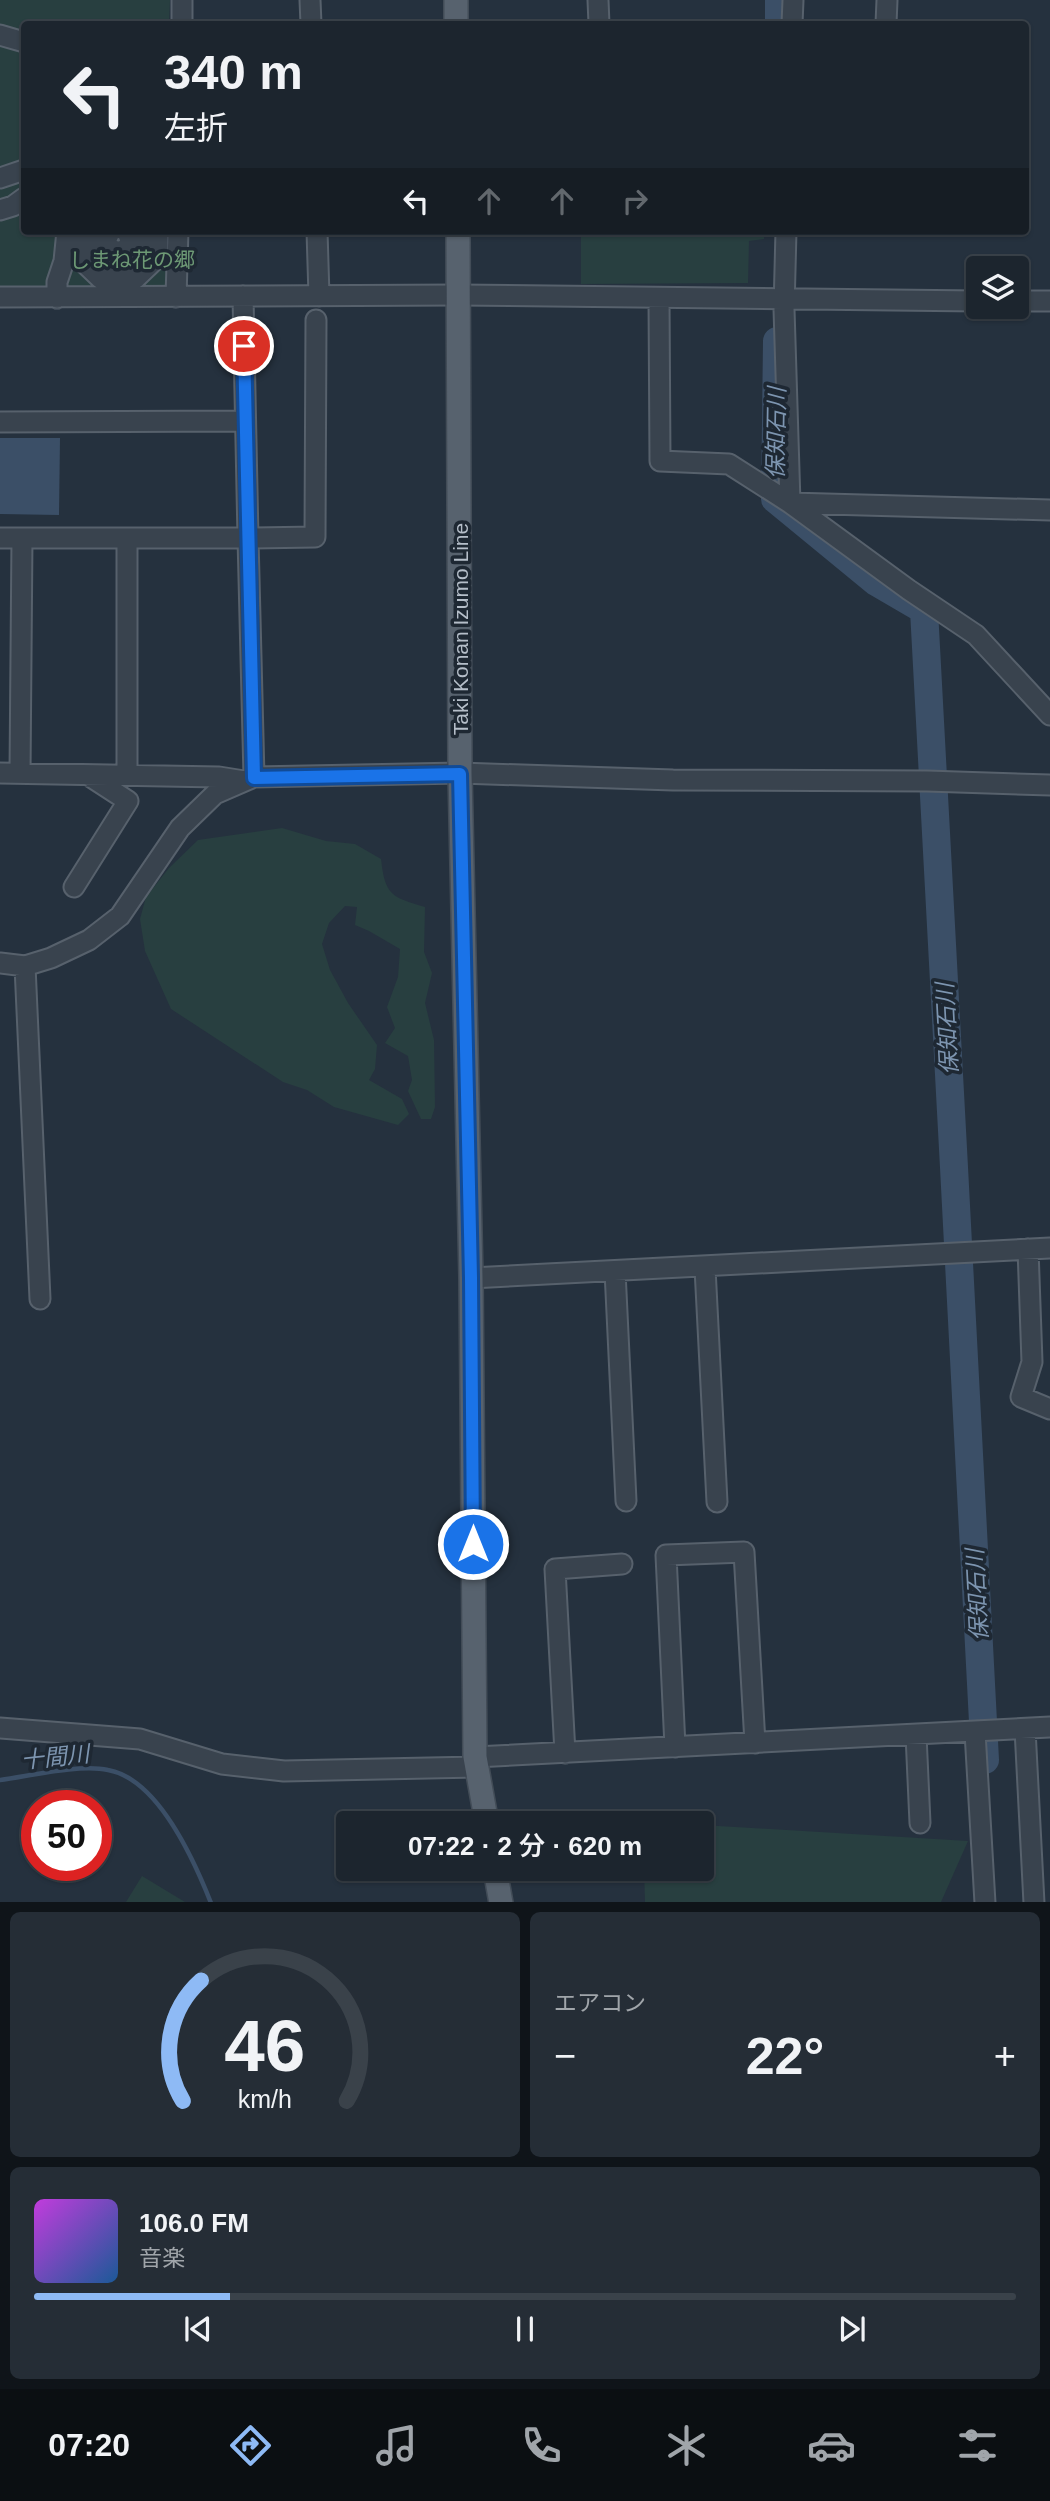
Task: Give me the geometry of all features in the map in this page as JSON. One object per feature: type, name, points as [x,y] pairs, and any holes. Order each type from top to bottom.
[{"type":"main road","points":[[456,0],[456,21]]},
{"type":"main road","name":"Taki Konan Izumo Line","points":[[458,235],[460,774],[471,1278],[476,1762],[485,1811]]},
{"type":"main road","points":[[497,1881],[501,1902]]},
{"type":"street","points":[[182,0],[182,21]]},
{"type":"street","points":[[310,0],[311,21]]},
{"type":"street","points":[[598,0],[599,21]]},
{"type":"street","points":[[792,21],[793,0]]},
{"type":"street","points":[[886,21],[887,0]]},
{"type":"street","points":[[0,35],[21,41]]},
{"type":"street","points":[[0,178],[21,171]]},
{"type":"street","points":[[0,209],[13,206],[21,200]]},
{"type":"street","points":[[176,297],[177,235]]},
{"type":"street","points":[[317,235],[318,296]]},
{"type":"street","points":[[786,235],[784,300],[790,503]]},
{"type":"street","points":[[57,298],[57,282],[64,261],[115,245]]},
{"type":"street","points":[[0,297],[459,295],[966,301]]},
{"type":"street","points":[[243,296],[250,779]]},
{"type":"street","points":[[659,299],[660,461],[729,464],[790,503],[976,635],[1050,715]]},
{"type":"street","points":[[1029,301],[1050,301]]},
{"type":"street","points":[[0,538],[315,537],[316,320]]},
{"type":"street","points":[[0,422],[246,421]]},
{"type":"street","points":[[790,503],[1050,510]]},
{"type":"street","points":[[22,538],[10,773],[250,779],[460,774],[1050,785]]},
{"type":"street","points":[[127,539],[127,775]]},
{"type":"street","points":[[75,887],[128,801],[86,774]]},
{"type":"street","points":[[40,1299],[8,960],[51,958],[89,940],[120,916],[180,828],[215,794],[250,779]]},
{"type":"street","points":[[471,1278],[705,1268],[1050,1248]]},
{"type":"street","points":[[1028,1249],[1032,1362],[1021,1397],[1050,1409]]},
{"type":"street","points":[[705,1268],[717,1502]]},
{"type":"street","points":[[615,1271],[626,1501]]},
{"type":"street","points":[[675,1747],[666,1555],[744,1552],[755,1743]]},
{"type":"street","points":[[565,1753],[555,1569],[622,1564]]},
{"type":"street","points":[[0,1728],[140,1739],[222,1763],[284,1771],[1050,1727]]},
{"type":"street","points":[[1025,1729],[1034,1902]]},
{"type":"street","points":[[975,1732],[985,1902]]},
{"type":"street","points":[[916,1735],[920,1823]]},
{"type":"green space","name":"しまね花の郷","points":[[0,0],[170,0],[169,21],[21,21],[21,235],[168,235],[167,284],[162,289],[0,286]]},
{"type":"green space","points":[[581,235],[764,235],[764,239],[749,241],[748,283],[581,284]]},
{"type":"green space","points":[[282,828],[326,841],[355,844],[381,859],[385,880],[392,893],[425,907],[424,952],[432,973],[425,1003],[434,1040],[435,1107],[431,1119],[421,1119],[408,1091],[412,1080],[408,1056],[385,1043],[395,1028],[387,1007],[398,977],[400,949],[355,925],[357,907],[345,906],[329,923],[322,944],[330,970],[348,1003],[377,1045],[375,1069],[369,1080],[402,1099],[409,1114],[398,1125],[334,1107],[307,1090],[283,1082],[171,1009],[145,951],[140,919],[146,897],[169,868],[198,840]]},
{"type":"green space","points":[[714,1826],[968,1841],[941,1902],[645,1902],[644,1881],[714,1881]]},
{"type":"green space","points":[[142,1876],[185,1902],[126,1902]]},
{"type":"water","points":[[0,438],[60,438],[59,515],[0,514]]},
{"type":"waterway","name":"保知石川","points":[[779,0],[779,21]]},
{"type":"waterway","name":"保知石川","points":[[777,341],[775,499],[876,582],[924,610],[985,1760]]},
{"type":"waterway","name":"十間川","points":[[0,1780],[83,1768],[108,1770],[126,1777],[143,1789],[172,1824],[195,1865],[211,1902]]},
{"type":"route","points":[[244,346],[254,778],[460,774],[471,1278],[473,1544]]}]
